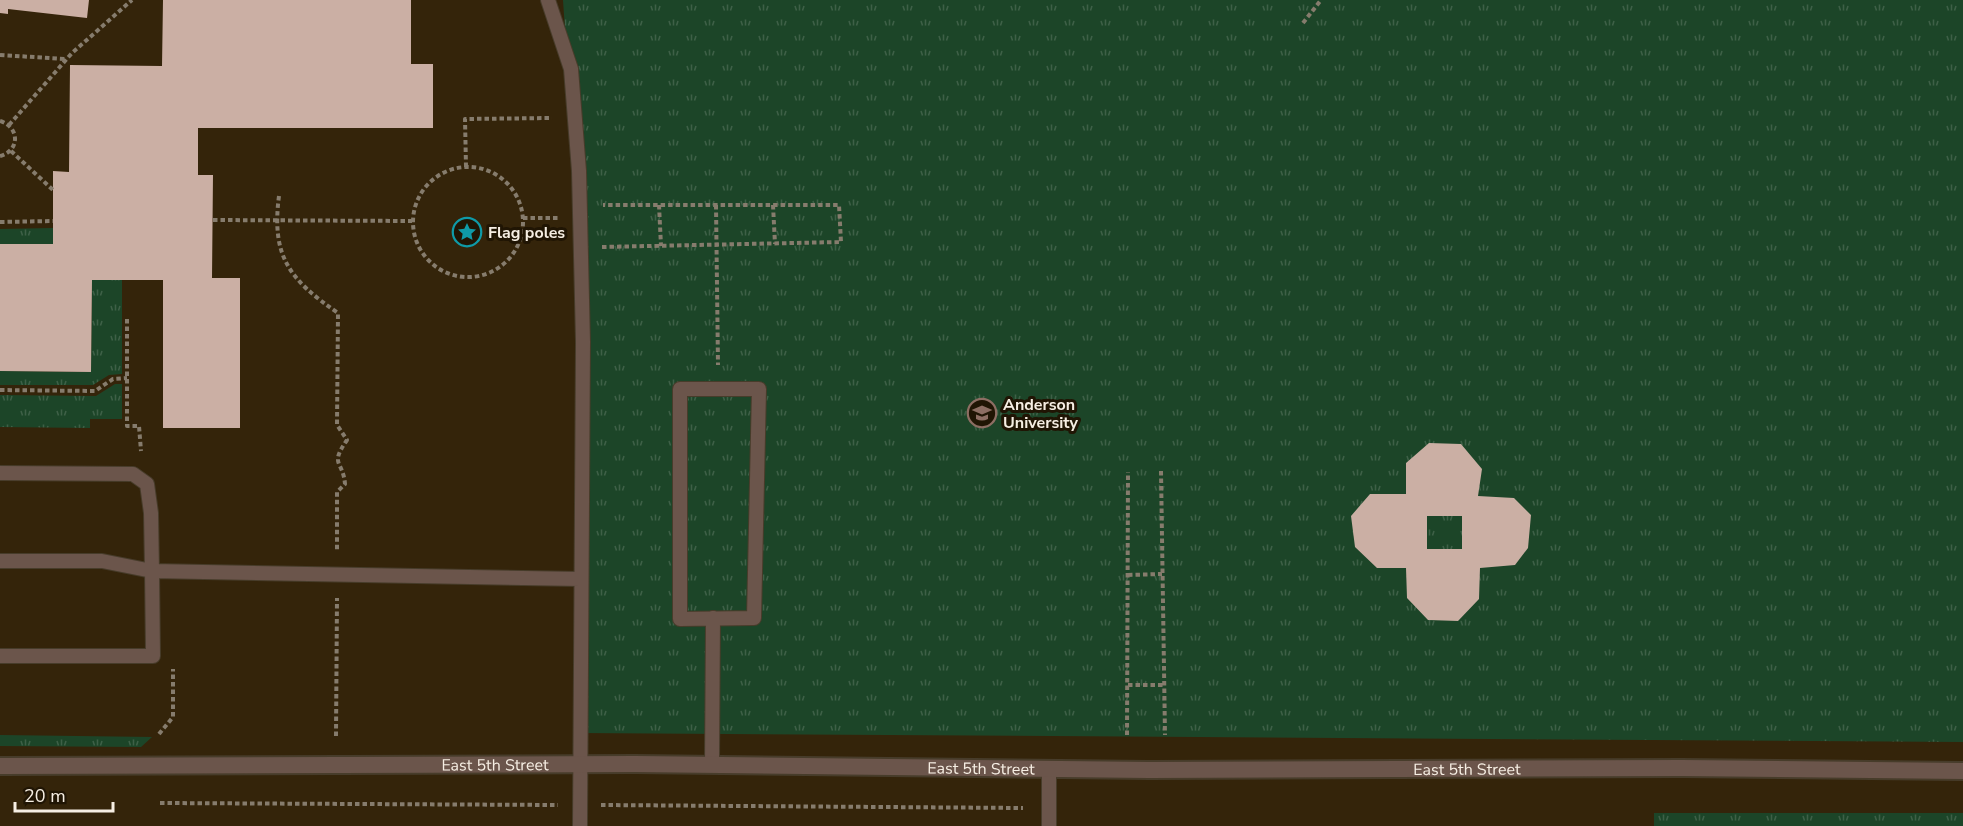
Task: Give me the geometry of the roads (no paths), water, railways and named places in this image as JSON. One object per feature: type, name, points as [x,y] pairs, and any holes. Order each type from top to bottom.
[{"type":"street","name":"East 5th Street","points":[[0,766],[711,765],[1049,769],[1682,768],[1963,771]]},
{"type":"lane","points":[[548,0],[572,69],[580,211],[583,342],[580,826]]},
{"type":"lane","points":[[680,389],[759,389],[754,618],[713,618],[680,619],[680,389]]},
{"type":"lane","points":[[0,473],[133,474],[147,484],[151,513],[153,571],[153,656],[0,656]]},
{"type":"lane","points":[[0,561],[102,561],[153,571],[580,579]]},
{"type":"lane","points":[[711,765],[713,618]]},
{"type":"lane","points":[[1049,769],[1049,826]]},
{"type":"place","name":"Flag poles","points":[[467,232]]},
{"type":"place","name":"Anderson University","points":[[982,413]]}]
